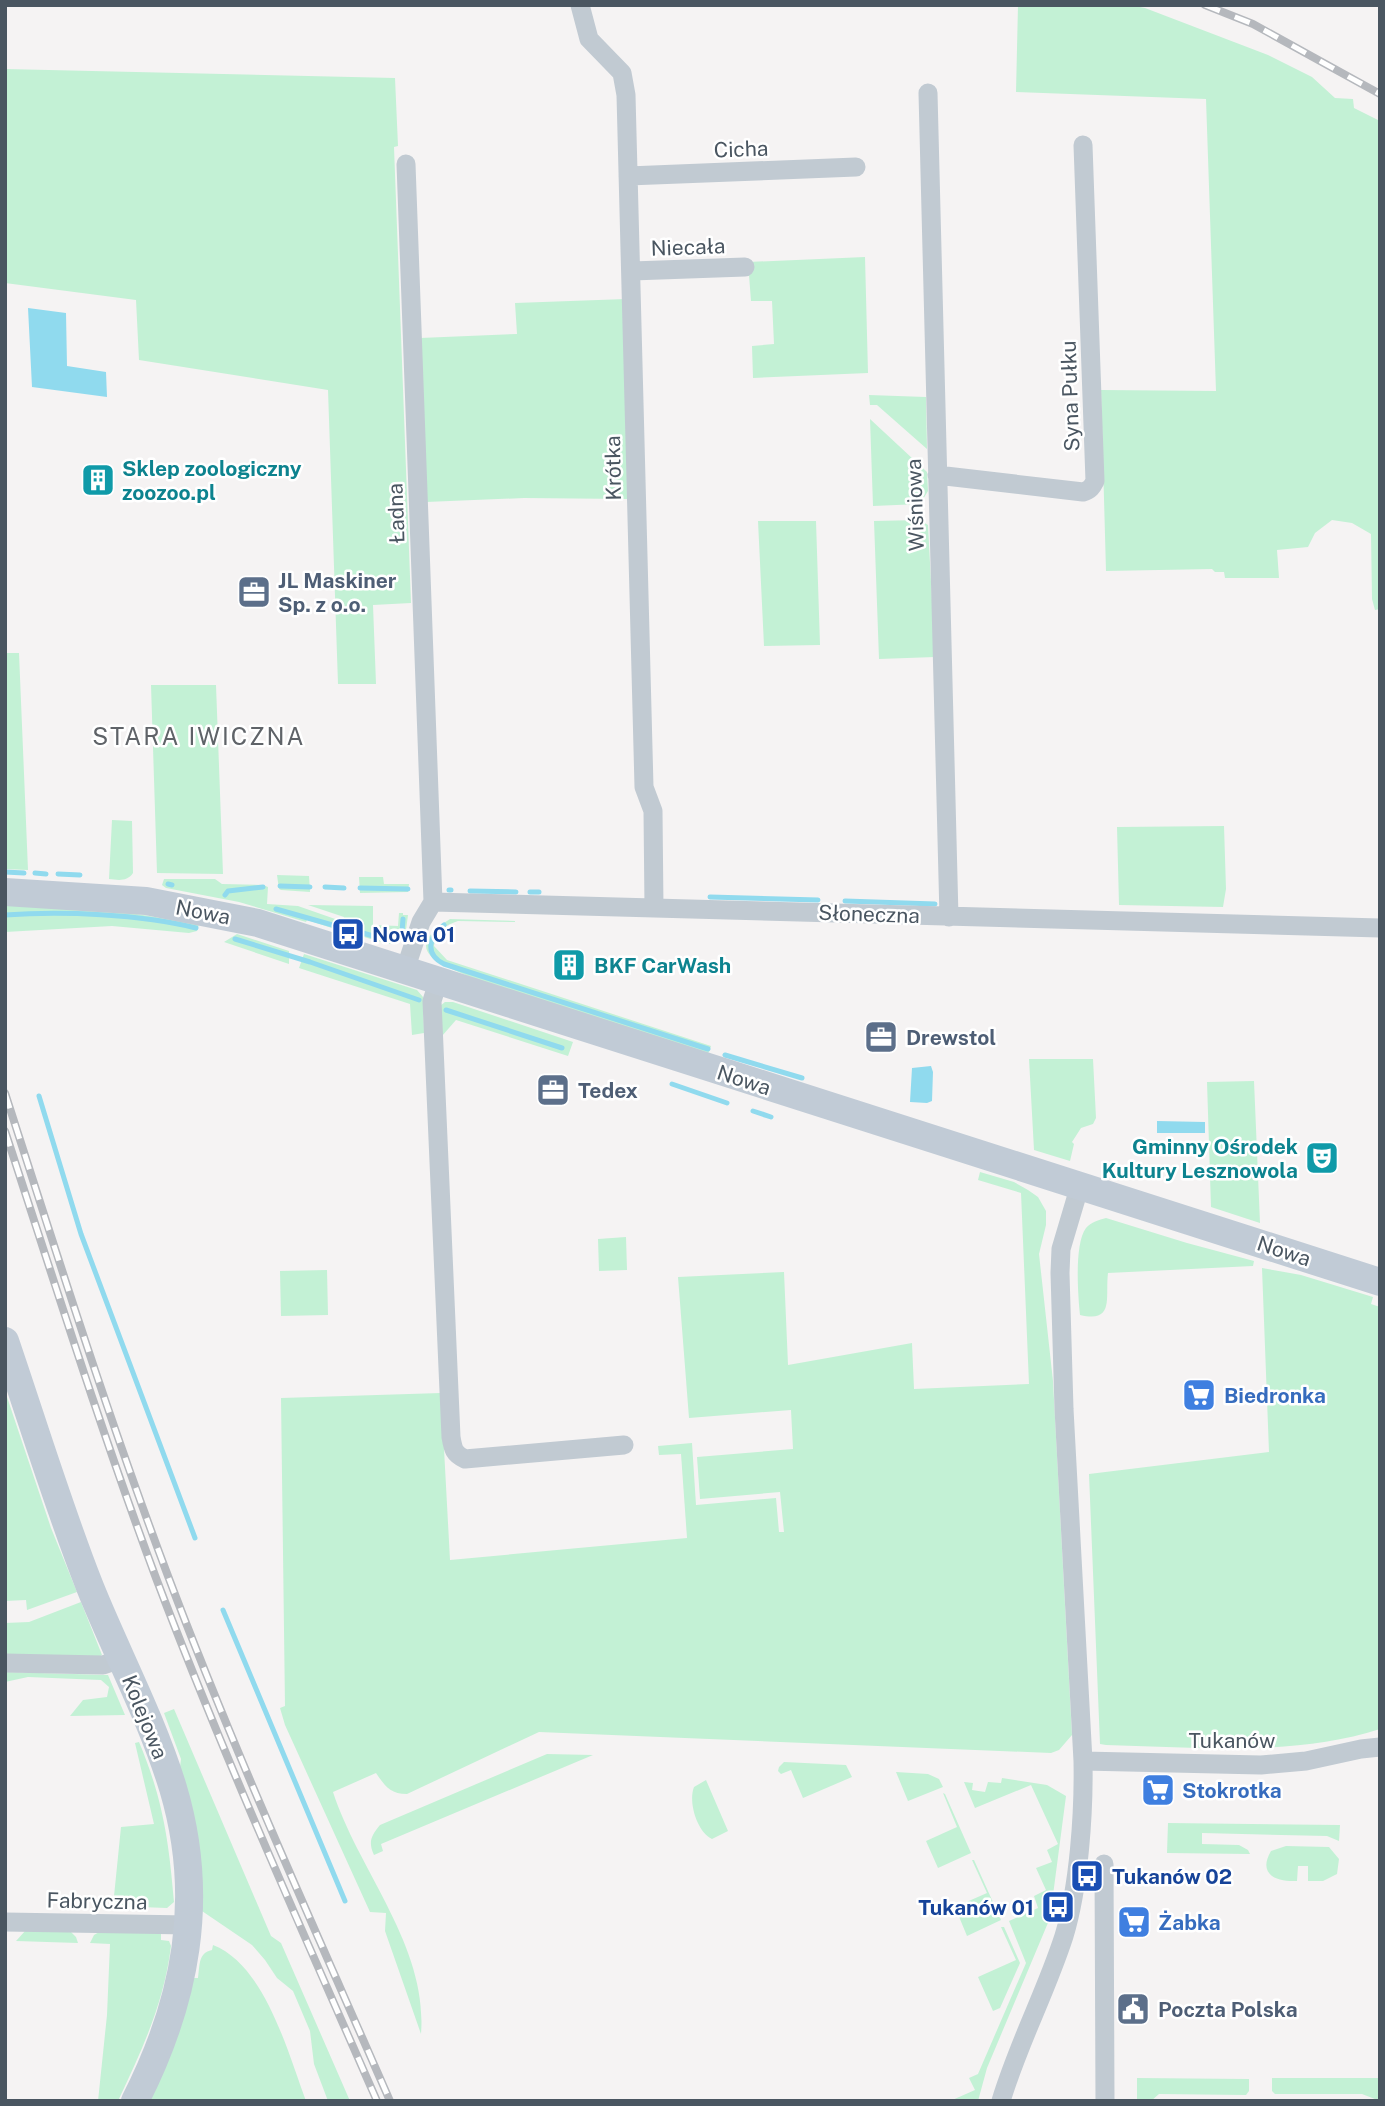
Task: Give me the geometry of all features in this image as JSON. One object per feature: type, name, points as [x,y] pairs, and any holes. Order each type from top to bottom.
[{"type":"main road","name":"Nowa","points":[[5,892],[146,901],[258,923],[1380,1282]]},
{"type":"main road","name":"Kolejowa","points":[[5,1341],[75,1549],[167,1772],[177,1804],[187,1857],[189,1925],[181,1982],[171,2018],[135,2101]]},
{"type":"street","name":"Krótka","points":[[580,5],[589,39],[622,73],[625,82],[644,788],[653,811],[654,908]]},
{"type":"street","name":"Wiśniowa","points":[[928,93],[949,916]]},
{"type":"street","name":"Syna Pułku","points":[[936,475],[1083,492],[1093,486],[1093,409],[1083,145]]},
{"type":"street","name":"Ładna","points":[[406,164],[433,902]]},
{"type":"street","name":"Cicha","points":[[628,176],[856,167]]},
{"type":"street","name":"Niecała","points":[[632,271],[745,267]]},
{"type":"street","name":"Słoneczna","points":[[433,902],[1380,928]]},
{"type":"street","points":[[405,970],[417,933],[433,902]]},
{"type":"street","points":[[438,982],[432,1000],[433,1041],[451,1437],[454,1451],[456,1455],[466,1459],[624,1445]]},
{"type":"street","points":[[1001,2101],[1014,2056],[1065,1934],[1076,1866],[1083,1761],[1064,1409],[1060,1273],[1061,1249],[1080,1185]]},
{"type":"street","points":[[5,1663],[103,1665],[121,1659]]},
{"type":"street","name":"Tukanów","points":[[1083,1761],[1273,1765],[1380,1747]]},
{"type":"street","points":[[1104,1864],[1105,2101]]},
{"type":"street","name":"Fabryczna","points":[[5,1922],[189,1925]]},
{"type":"green space","points":[[1018,5],[1129,5],[1145,8],[1268,55],[1312,77],[1335,98],[1353,99],[1354,108],[1380,121],[1380,609],[1375,610],[1372,599],[1371,534],[1352,523],[1332,520],[1315,533],[1308,547],[1277,550],[1279,578],[1225,578],[1224,572],[1215,572],[1212,569],[1106,571],[1101,390],[1216,391],[1206,99],[1016,92]]},
{"type":"green space","points":[[5,69],[395,78],[398,146],[394,147],[411,603],[373,605],[376,684],[338,684],[328,390],[139,360],[136,300],[5,283]]},
{"type":"green space","points":[[865,257],[868,373],[753,378],[752,346],[774,344],[772,301],[751,301],[748,262]]},
{"type":"green space","points":[[626,299],[627,499],[524,498],[426,502],[420,338],[517,334],[515,303]]},
{"type":"green space","points":[[869,395],[926,397],[927,449],[877,405],[870,405]]},
{"type":"green space","points":[[870,419],[927,472],[928,491],[920,504],[873,506]]},
{"type":"green space","points":[[920,520],[928,525],[935,657],[879,659],[874,521]]},
{"type":"green space","points":[[758,521],[816,521],[820,645],[764,646]]},
{"type":"green space","points":[[5,653],[19,653],[28,870],[5,869]]},
{"type":"green space","points":[[151,685],[216,685],[223,874],[157,873]]},
{"type":"green space","points":[[112,820],[132,821],[133,873],[122,880],[109,879]]},
{"type":"green space","points":[[1224,826],[1226,889],[1223,907],[1119,905],[1117,827]]},
{"type":"green space","points":[[277,875],[309,876],[310,892],[279,889]]},
{"type":"green space","points":[[359,877],[383,877],[384,884],[409,884],[408,892],[360,893]]},
{"type":"green space","points":[[164,879],[215,879],[222,884],[263,885],[268,887],[267,904],[298,906],[338,920],[335,929],[239,902],[166,888],[162,885]]},
{"type":"green space","points":[[5,904],[118,911],[199,924],[197,931],[189,933],[112,926],[5,932]]},
{"type":"green space","points":[[308,905],[373,906],[373,925],[398,926],[399,913],[403,913],[408,915],[406,930],[396,944],[387,944],[341,930],[344,917]]},
{"type":"green space","points":[[450,919],[515,922],[458,921],[449,925],[439,933],[434,946],[447,960],[711,1046],[708,1054],[475,979],[439,963],[426,949],[427,940]]},
{"type":"green space","points":[[237,934],[289,951],[289,964],[224,942]]},
{"type":"green space","points":[[304,954],[417,990],[423,997],[424,1033],[412,1035],[410,1004],[299,968]]},
{"type":"green space","points":[[445,1002],[453,1002],[573,1042],[568,1056],[456,1020],[442,1036],[440,1006]]},
{"type":"green space","points":[[1029,1059],[1093,1059],[1096,1118],[1093,1124],[1081,1128],[1072,1142],[1074,1144],[1070,1161],[1034,1150]]},
{"type":"green space","points":[[1254,1081],[1260,1223],[1211,1207],[1207,1082]]},
{"type":"green space","points":[[980,1172],[1014,1182],[1028,1190],[1038,1197],[1046,1211],[1046,1225],[1039,1254],[1053,1381],[1072,1735],[1059,1750],[1051,1753],[539,1732],[407,1794],[396,1793],[388,1788],[376,1773],[333,1792],[403,1940],[414,1970],[420,2002],[421,2034],[385,1931],[386,1913],[370,1912],[285,1725],[280,1708],[285,1706],[281,1398],[441,1393],[450,1560],[687,1538],[681,1454],[659,1455],[658,1446],[692,1443],[696,1505],[776,1498],[779,1532],[784,1532],[780,1492],[700,1499],[697,1457],[793,1449],[791,1410],[689,1418],[678,1277],[784,1272],[788,1365],[912,1343],[914,1389],[1029,1384],[1021,1193],[978,1180]]},
{"type":"green space","points":[[1106,1218],[1254,1261],[1253,1266],[1108,1273],[1107,1299],[1103,1312],[1091,1317],[1080,1315],[1078,1270],[1082,1236],[1090,1224]]},
{"type":"green space","points":[[626,1237],[627,1270],[599,1271],[598,1239]]},
{"type":"green space","points":[[1262,1268],[1301,1275],[1373,1297],[1371,1304],[1380,1307],[1380,1729],[1347,1738],[1279,1747],[1209,1748],[1100,1744],[1089,1474],[1269,1452]]},
{"type":"green space","points":[[327,1270],[328,1315],[281,1316],[280,1271]]},
{"type":"green space","points":[[5,1397],[51,1528],[77,1592],[27,1610],[26,1600],[5,1601]]},
{"type":"green space","points":[[81,1602],[102,1655],[97,1658],[5,1656],[5,1623],[29,1622]]},
{"type":"green space","points":[[5,1672],[108,1675],[125,1715],[70,1716],[83,1700],[107,1697],[109,1687],[101,1680],[28,1677],[5,1682]]},
{"type":"green space","points":[[174,1709],[271,1936],[281,1943],[350,2101],[328,2101],[314,2064],[310,2031],[293,1991],[277,1978],[252,1945],[199,1909],[179,1775],[181,1759],[164,1713]]},
{"type":"green space","points":[[139,1742],[154,1783],[167,1840],[174,1902],[167,1908],[113,1906],[121,1827],[154,1824],[135,1743]]},
{"type":"green space","points":[[547,1754],[593,1755],[381,1844],[383,1851],[374,1855],[371,1839],[380,1825]]},
{"type":"green space","points":[[784,1762],[846,1765],[852,1777],[803,1798],[791,1770],[781,1774],[778,1771]]},
{"type":"green space","points":[[896,1772],[928,1774],[939,1779],[943,1787],[908,1801]]},
{"type":"green space","points":[[1002,1778],[1047,1785],[1066,1796],[1050,1918],[987,2068],[978,2101],[950,2101],[975,2090],[969,2078],[978,2074],[1026,1963],[1009,1921],[1038,1908],[1034,1896],[1046,1890],[1036,1868],[1052,1862],[1047,1850],[1058,1844],[1031,1785],[975,1808],[964,1782],[973,1783],[972,1790],[985,1792],[988,1782],[1001,1783]]},
{"type":"green space","points":[[706,1780],[728,1831],[712,1839],[698,1823],[692,1800],[694,1787]]},
{"type":"green space","points":[[943,1793],[971,1853],[938,1868],[926,1841],[957,1827]]},
{"type":"green space","points":[[1168,1823],[1340,1825],[1339,1841],[1327,1836],[1202,1833],[1202,1844],[1239,1845],[1250,1854],[1167,1853]]},
{"type":"green space","points":[[1286,1846],[1329,1847],[1339,1859],[1337,1874],[1323,1881],[1308,1881],[1308,1866],[1298,1866],[1297,1881],[1276,1878],[1268,1871],[1267,1859],[1271,1851]]},
{"type":"green space","points":[[972,1860],[1001,1920],[967,1936],[955,1907],[987,1893]]},
{"type":"green space","points":[[1001,1927],[1004,1927],[1020,1963],[1000,2008],[993,2011],[978,1977],[1016,1960]]},
{"type":"green space","points":[[26,1930],[69,1930],[78,1943],[16,1941]]},
{"type":"green space","points":[[101,1931],[161,1932],[161,1940],[169,1941],[171,1946],[157,2007],[118,2101],[98,2101],[107,2015],[110,1944],[90,1943],[94,1935]]},
{"type":"green space","points":[[213,1945],[231,1955],[261,1990],[282,2036],[306,2101],[145,2101],[191,1978],[198,1978],[202,1957],[212,1950]]},
{"type":"green space","points":[[1137,2078],[1249,2079],[1249,2091],[1246,2095],[1159,2094],[1151,2101],[1137,2101]]},
{"type":"green space","points":[[1272,2078],[1380,2078],[1380,2101],[1362,2094],[1275,2094],[1272,2091]]},
{"type":"water","points":[[28,308],[66,313],[67,366],[106,372],[107,397],[32,387]]},
{"type":"water","points":[[931,1066],[932,1101],[910,1102],[912,1068]]},
{"type":"water","points":[[1157,1121],[1205,1122],[1205,1133],[1157,1133]]},
{"type":"waterway","points":[[5,872],[24,873]]},
{"type":"waterway","points":[[35,873],[46,874]]},
{"type":"waterway","points":[[58,874],[80,875]]},
{"type":"waterway","points":[[168,884],[172,885]]},
{"type":"waterway","points":[[280,886],[310,887]]},
{"type":"waterway","points":[[225,895],[228,891],[263,887]]},
{"type":"waterway","points":[[325,887],[344,888]]},
{"type":"waterway","points":[[360,888],[408,889]]},
{"type":"waterway","points":[[470,891],[516,892]]},
{"type":"waterway","points":[[530,892],[539,892]]},
{"type":"waterway","points":[[710,897],[818,900]]},
{"type":"waterway","points":[[845,901],[935,904]]},
{"type":"waterway","points":[[276,909],[336,926]]},
{"type":"waterway","points":[[5,915],[101,915],[196,928]]},
{"type":"waterway","points":[[402,932],[403,919]]},
{"type":"waterway","points":[[444,925],[435,934],[431,945],[433,955],[444,964],[708,1049]]},
{"type":"waterway","points":[[342,927],[387,940],[404,932]]},
{"type":"waterway","points":[[235,939],[419,1000]]},
{"type":"waterway","points":[[446,1010],[562,1048]]},
{"type":"waterway","points":[[725,1055],[802,1078]]},
{"type":"waterway","points":[[672,1084],[727,1103]]},
{"type":"waterway","points":[[39,1096],[81,1234],[195,1538]]},
{"type":"waterway","points":[[753,1111],[771,1117]]},
{"type":"waterway","points":[[223,1610],[345,1901]]},
{"type":"railway","points":[[1205,5],[1253,24],[1380,94]]},
{"type":"railway","points":[[5,1093],[104,1396],[168,1576],[248,1774],[390,2101]]},
{"type":"railway","points":[[5,1131],[97,1412],[156,1578],[235,1776],[377,2101]]},
{"type":"place","name":"Sklep zoologiczny zoozoo.pl","points":[[98,480]]},
{"type":"place","name":"JL Maskiner Sp. z o.o.","points":[[254,592]]},
{"type":"place","name":"Nowa 01","points":[[348,934]]},
{"type":"place","name":"BKF CarWash","points":[[569,965]]},
{"type":"place","name":"Drewstol","points":[[881,1037]]},
{"type":"place","name":"Tedex","points":[[553,1090]]},
{"type":"place","name":"Gminny Ośrodek Kultury Lesznowola","points":[[1322,1158]]},
{"type":"place","name":"Biedronka","points":[[1199,1395]]},
{"type":"place","name":"Stokrotka","points":[[1158,1790]]},
{"type":"place","name":"Tukanów 02","points":[[1087,1876]]},
{"type":"place","name":"Tukanów 01","points":[[1058,1907]]},
{"type":"place","name":"Żabka","points":[[1134,1922]]},
{"type":"place","name":"Poczta Polska","points":[[1133,2009]]},
{"type":"district","name":"STARA IWICZNA","points":[[199,736]]}]
